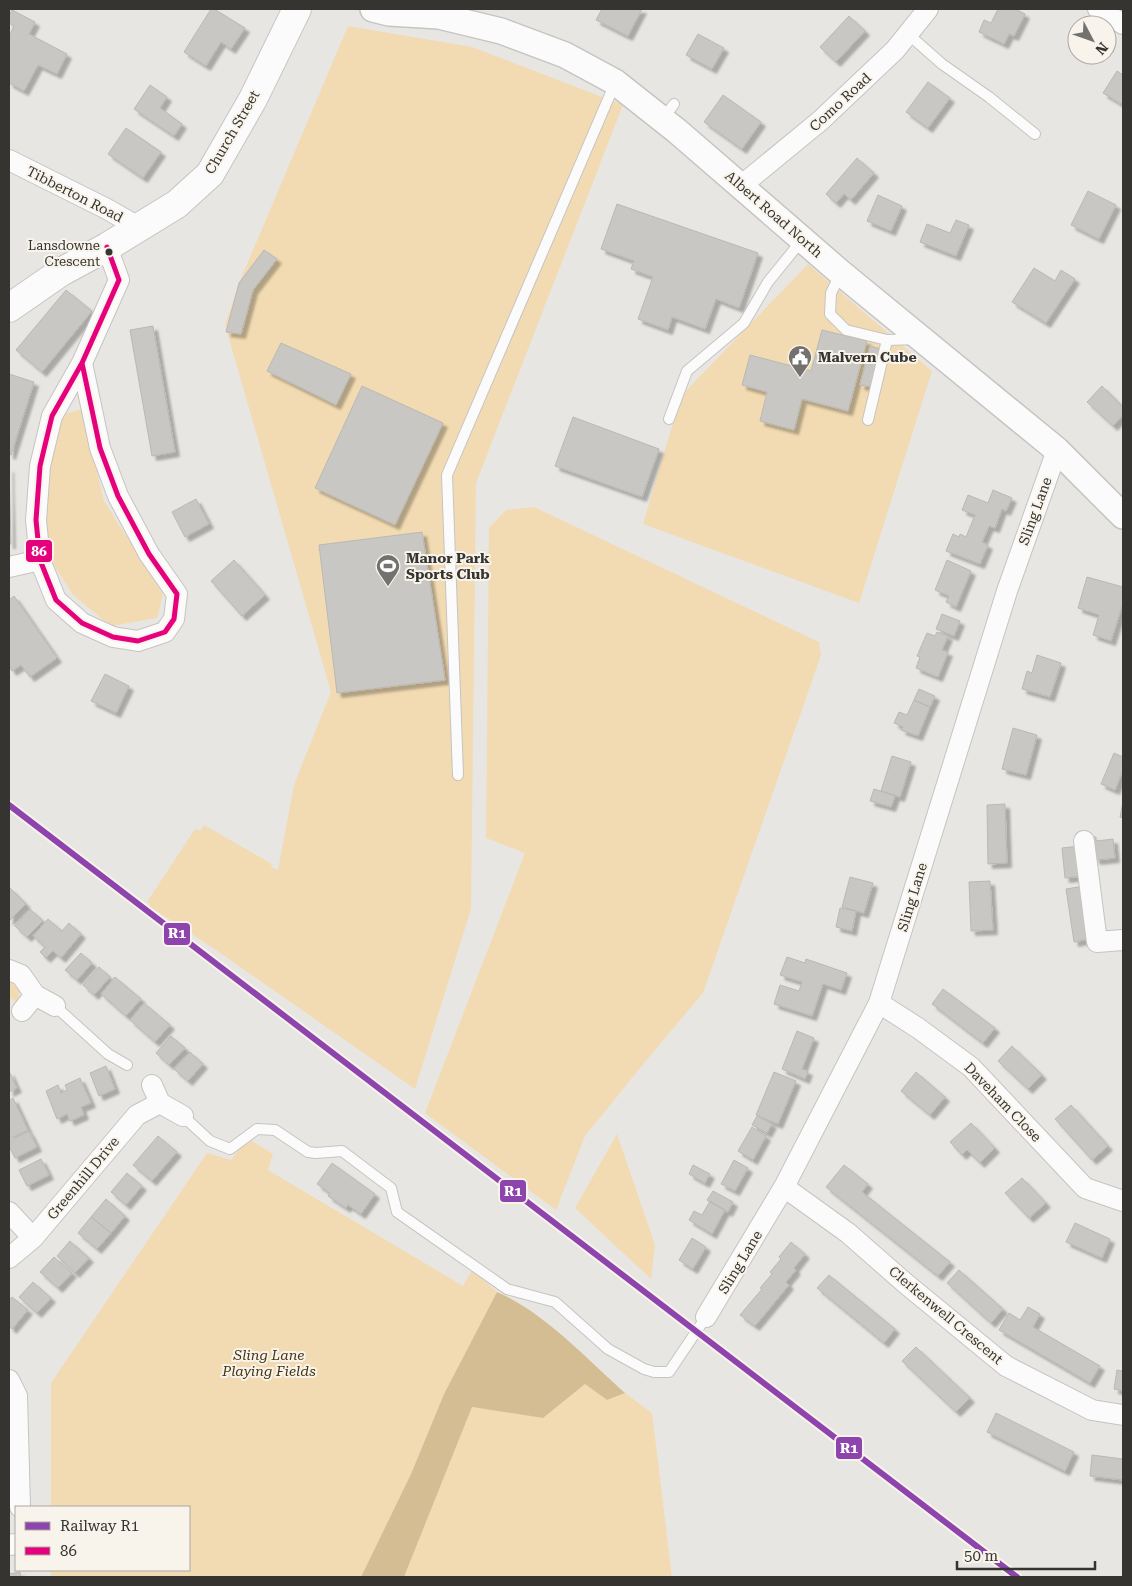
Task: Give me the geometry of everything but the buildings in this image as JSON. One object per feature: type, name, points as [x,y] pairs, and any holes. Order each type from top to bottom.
[{"type":"main road","name":"Church Street","points":[[9,308],[61,272],[140,228],[177,204],[210,174],[253,99],[297,9]]},
{"type":"street","name":"Albert Road North","points":[[373,9],[389,13],[439,16],[501,31],[565,55],[668,112],[742,185],[803,240],[920,339],[1057,450],[1123,516]]},
{"type":"street","name":"Como Road","points":[[742,185],[820,121],[895,50],[928,9]]},
{"type":"street","points":[[1098,9],[1123,24]]},
{"type":"street","name":"Tibberton Road","points":[[9,160],[140,228]]},
{"type":"street","points":[[82,364],[100,448],[118,496],[149,554],[177,594],[174,619],[165,632],[138,641],[113,637],[82,623],[56,600],[40,560],[36,520],[40,466],[52,416],[82,364],[119,280],[107,247]]},
{"type":"street","name":"Sling Lane","points":[[706,1317],[784,1187],[878,1003],[1007,591],[1057,450]]},
{"type":"street","points":[[9,568],[40,560]]},
{"type":"street","points":[[1084,841],[1097,942],[1123,940]]},
{"type":"street","points":[[9,970],[21,975],[35,995],[55,1006]]},
{"type":"street","points":[[22,1011],[35,995]]},
{"type":"street","name":"Daveham Close","points":[[878,1003],[918,1028],[971,1067],[1085,1188],[1123,1201]]},
{"type":"street","points":[[152,1085],[160,1103],[184,1116]]},
{"type":"street","name":"Greenhill Drive","points":[[9,1258],[32,1238],[137,1115],[160,1103]]},
{"type":"street","name":"Clerkenwell Crescent","points":[[784,1187],[848,1232],[1006,1366],[1092,1410],[1123,1415]]},
{"type":"street","points":[[9,1212],[32,1238]]},
{"type":"street","points":[[9,1380],[17,1396],[20,1506]]},
{"type":"lane","points":[[908,34],[942,64],[1035,134]]},
{"type":"lane","points":[[458,775],[447,475],[615,82]]},
{"type":"lane","points":[[669,419],[687,371],[744,323],[768,282],[803,240]]},
{"type":"lane","points":[[841,273],[831,293],[830,314],[846,330],[887,340],[920,339]]},
{"type":"lane","points":[[868,420],[887,340]]},
{"type":"lane","points":[[55,1006],[108,1054],[127,1064]]},
{"type":"lane","points":[[184,1116],[210,1141],[230,1149],[257,1129],[275,1130],[308,1152],[342,1152],[391,1188],[397,1212],[507,1289],[555,1302],[608,1349],[644,1369],[660,1373],[669,1372],[706,1317]]},
{"type":"green space","name":"Manor Park Sports Club","points":[[348,26],[472,47],[623,105],[476,483],[471,909],[415,1089],[216,950],[149,906],[150,904],[147,902],[195,829],[200,831],[204,825],[272,864],[271,867],[278,870],[294,785],[331,692],[225,325],[239,283]]},
{"type":"green space","points":[[808,264],[932,371],[859,603],[643,524],[681,396]]},
{"type":"green space","points":[[82,409],[104,501],[163,594],[157,618],[111,626],[74,596],[48,556],[45,498],[58,416]]},
{"type":"green space","points":[[534,507],[819,642],[821,655],[703,993],[585,1136],[556,1210],[425,1113],[525,853],[486,838],[489,528],[506,510]]},
{"type":"green space","points":[[9,981],[20,990],[17,1002],[9,998]]},
{"type":"green space","points":[[617,1134],[655,1245],[651,1279],[575,1208]]},
{"type":"green space","name":"Sling Lane Playing Fields","points":[[252,1141],[273,1154],[268,1170],[463,1286],[472,1270],[497,1292],[444,1394],[411,1474],[361,1577],[51,1577],[51,1571],[190,1571],[190,1506],[51,1506],[51,1383],[207,1153],[231,1160],[239,1149]]},
{"type":"green space","points":[[585,1384],[607,1400],[625,1393],[652,1413],[672,1577],[404,1577],[472,1407],[543,1418]]},
{"type":"shaded area","points":[[497,1292],[531,1311],[548,1324],[625,1393],[607,1400],[585,1384],[543,1418],[472,1407],[404,1577],[361,1577],[411,1474],[444,1394]]},
{"type":"rail line","name":"R1","points":[[9,805],[1017,1577]]},
{"type":"transit line","name":"86","points":[[82,363],[52,416],[40,466],[36,520],[40,560],[56,600],[82,623],[113,637],[138,641],[165,632],[174,619],[177,594],[149,554],[118,496],[100,448],[82,363],[119,280],[107,247]]},
{"type":"place","name":"Lansdowne Crescent","points":[[109,252]]},
{"type":"place","name":"Malvern Cube","points":[[800,378]]},
{"type":"place","name":"Manor Park Sports Club","points":[[388,587]]}]
